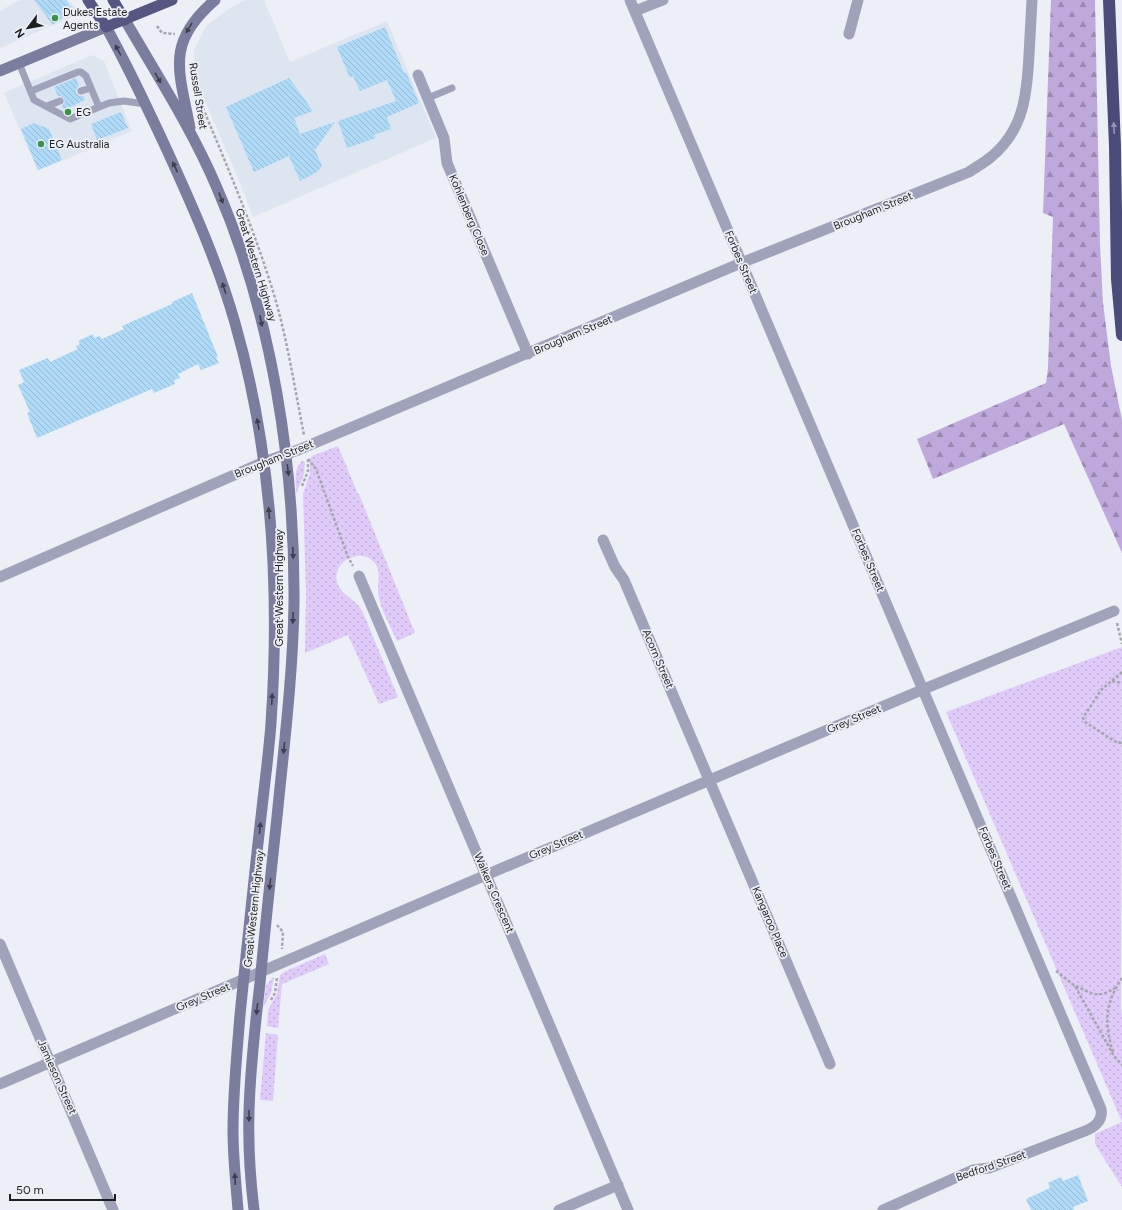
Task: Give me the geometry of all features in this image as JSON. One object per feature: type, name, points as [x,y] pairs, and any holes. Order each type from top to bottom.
[{"type":"highway","name":"Great Western Highway","points":[[88,0],[106,27]]},
{"type":"highway","name":"Great Western Highway","points":[[113,0],[125,20]]},
{"type":"highway","points":[[106,27],[172,0]]},
{"type":"highway","points":[[1109,0],[1115,146],[1117,279],[1122,335]]},
{"type":"main road","name":"Russell Street","points":[[192,137],[180,77],[180,50],[184,36],[190,26],[199,14],[215,0]]},
{"type":"main road","name":"Great Western Highway","points":[[125,20],[202,155],[236,238],[259,313],[274,379],[286,455],[292,526],[294,592],[293,635],[288,718],[250,1077],[249,1146],[254,1210]]},
{"type":"main road","points":[[0,71],[106,27]]},
{"type":"main road","name":"Great Western Highway","points":[[106,27],[145,104],[196,214],[221,279],[236,325],[247,370],[264,462],[274,575],[274,647],[271,724],[244,979],[234,1096],[234,1149],[238,1210]]},
{"type":"street","name":"Forbes Street","points":[[630,0],[924,689],[1101,1109],[1102,1113],[1099,1121]]},
{"type":"street","points":[[635,11],[663,0]]},
{"type":"street","points":[[848,34],[858,0]]},
{"type":"street","name":"Brougham Street","points":[[0,577],[264,462],[286,455],[741,263],[958,177],[991,157],[999,150],[1019,120],[1028,81],[1032,0]]},
{"type":"street","name":"Kohlenberg Close","points":[[418,75],[444,138],[447,163],[528,354]]},
{"type":"street","name":"Acorn Street","points":[[603,540],[615,567],[624,580],[710,780]]},
{"type":"street","name":"Walkers Crescent","points":[[359,576],[628,1210]]},
{"type":"street","name":"Grey Street","points":[[0,1084],[486,874],[924,689],[1114,611]]},
{"type":"street","name":"Kangaroo Place","points":[[710,780],[830,1064]]},
{"type":"street","name":"Jamieson Street","points":[[0,944],[114,1210]]},
{"type":"street","name":"Bedford Street","points":[[884,1210],[973,1170],[989,1168],[1085,1131],[1099,1121]]},
{"type":"street","points":[[559,1210],[618,1185]]},
{"type":"lane","points":[[19,63],[34,100],[70,119],[109,103],[119,101],[145,104]]},
{"type":"lane","points":[[31,91],[81,72],[86,76],[99,107]]},
{"type":"lane","points":[[81,92],[91,88]]},
{"type":"lane","points":[[428,98],[452,88]]},
{"type":"lane","points":[[47,106],[60,101]]},
{"type":"path","points":[[157,26],[162,32],[178,34]]},
{"type":"path","points":[[308,458],[316,470],[348,556],[359,576]]},
{"type":"path","points":[[1114,611],[1122,644]]},
{"type":"path","points":[[1122,672],[1101,690],[1083,718],[1085,722],[1097,730],[1116,742],[1122,743]]},
{"type":"path","points":[[1112,681],[1122,683]]},
{"type":"path","points":[[1039,961],[1053,968],[1075,986],[1095,995],[1107,993],[1116,986]]},
{"type":"path","points":[[1114,1056],[1109,1038],[1107,1022],[1108,1009],[1110,999],[1116,986],[1122,978]]},
{"type":"path","points":[[1075,986],[1114,1056],[1122,1065]]},
{"type":"shaded area","points":[[20,0],[69,0],[77,10],[75,16],[0,48],[0,11]]},
{"type":"shaded area","points":[[245,0],[264,0],[290,62],[387,21],[436,138],[253,217],[195,78],[194,50],[206,26],[230,8]]},
{"type":"shaded area","name":"EG","points":[[92,55],[104,61],[132,131],[38,171],[4,93]]},
{"type":"shaded area","points":[[338,446],[415,633],[397,641],[380,603],[378,590],[379,573],[375,563],[369,558],[362,556],[349,558],[343,562],[337,574],[338,586],[358,605],[362,612],[398,697],[379,704],[348,635],[305,653],[306,592],[303,494],[310,473],[310,459],[312,456]]},
{"type":"shaded area","points":[[302,461],[305,462],[304,474],[296,494],[296,472]]},
{"type":"shaded area","points":[[1122,647],[1121,1009],[1122,1122],[946,712]]},
{"type":"shaded area","points":[[325,954],[329,964],[282,984],[278,1028],[267,1026],[268,1010],[277,994],[280,975]]},
{"type":"shaded area","points":[[273,977],[271,993],[263,1008],[266,986]]},
{"type":"shaded area","points":[[266,1033],[278,1035],[273,1101],[260,1100]]},
{"type":"shaded area","points":[[1122,1122],[1122,1187],[1095,1144],[1095,1134]]},
{"type":"green space","points":[[1051,0],[1095,0],[1100,245],[1103,303],[1111,366],[1122,420],[1122,553],[1064,424],[933,479],[917,439],[1046,383],[1048,368],[1053,217],[1043,213]]},
{"type":"building","name":"Dukes Estate Agents","points":[[34,0],[66,0],[73,10],[53,25]]},
{"type":"building","points":[[385,27],[404,73],[406,72],[419,103],[387,117],[391,129],[374,135],[376,138],[347,148],[338,121],[396,101],[387,80],[360,91],[353,76],[350,78],[337,47]]},
{"type":"building","points":[[76,78],[79,86],[76,89],[76,93],[79,96],[83,96],[85,100],[64,110],[62,106],[65,102],[64,99],[61,96],[58,96],[54,87]]},
{"type":"building","points":[[289,78],[313,111],[294,118],[300,134],[335,122],[315,150],[322,166],[317,172],[300,181],[289,156],[254,172],[226,107]]},
{"type":"building","points":[[121,112],[128,128],[97,140],[91,124]]},
{"type":"building","name":"EG Australia","points":[[34,123],[49,129],[62,160],[38,170],[21,129]]},
{"type":"building","points":[[192,293],[218,357],[216,357],[219,363],[201,370],[198,364],[178,374],[180,378],[174,380],[175,384],[154,393],[152,389],[37,438],[27,413],[30,412],[18,385],[24,382],[19,370],[48,358],[50,362],[78,349],[76,346],[80,344],[78,341],[93,334],[94,338],[100,336],[102,339],[124,329],[122,326],[172,304],[172,302]]},
{"type":"building","points":[[1078,1175],[1088,1201],[1073,1207],[1074,1210],[1031,1210],[1026,1199],[1050,1188],[1048,1183],[1061,1177],[1063,1181]]},
{"type":"place","name":"Dukes Estate Agents","points":[[55,18]]},
{"type":"place","name":"EG","points":[[68,112]]},
{"type":"place","name":"EG Australia","points":[[41,144]]}]
